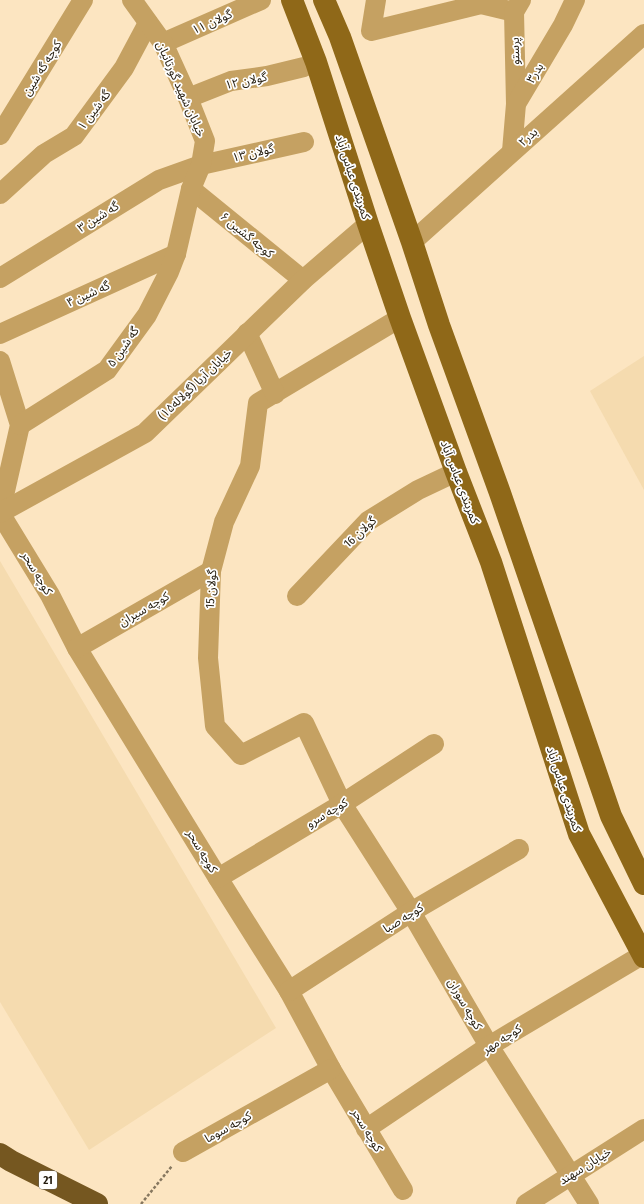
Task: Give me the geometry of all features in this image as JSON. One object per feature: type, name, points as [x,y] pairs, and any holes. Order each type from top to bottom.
[{"type":"highway","name":"21","points":[[0,1154],[10,1161],[96,1204]]},
{"type":"main road","name":"کمربندی عباس آباد","points":[[292,0],[316,62],[400,318],[456,472],[491,562],[579,834],[643,955]]},
{"type":"main road","points":[[324,0],[340,37],[412,242],[439,325],[500,493],[611,816],[644,884]]},
{"type":"street","name":"کوچه گه شین","points":[[0,135],[83,0]]},
{"type":"street","name":"خیابان شهید گورتانیان","points":[[132,0],[162,43],[188,98],[205,141],[201,165],[191,189],[176,254]]},
{"type":"street","name":"گولان ۱۱","points":[[162,43],[261,0]]},
{"type":"street","points":[[376,0],[371,31],[481,4],[517,6]]},
{"type":"street","name":"بدر۳","points":[[512,151],[516,104],[563,25],[575,0]]},
{"type":"street","name":"پرستو","points":[[516,104],[517,6]]},
{"type":"street","name":"گه شین ۱","points":[[0,194],[44,154],[74,136],[124,68],[148,23]]},
{"type":"street","name":"بدر۲","points":[[412,242],[644,34]]},
{"type":"street","name":"گولان ۱۲","points":[[188,98],[231,81],[267,76],[304,67]]},
{"type":"street","name":"گولان ۱۳","points":[[201,165],[304,142]]},
{"type":"street","name":"گه شین ۳","points":[[0,278],[159,180],[201,165]]},
{"type":"street","name":"کوچه گشین ۶","points":[[191,189],[303,280]]},
{"type":"street","name":"خیابان آریا (گولاله۱۵)","points":[[0,513],[144,433],[303,280],[368,224]]},
{"type":"street","name":"گه شین ۴","points":[[0,334],[176,254]]},
{"type":"street","name":"گه شین ۵","points":[[20,425],[107,370],[147,315],[169,272],[176,254]]},
{"type":"street","name":"گولان 15","points":[[342,804],[304,723],[241,755],[215,726],[208,658],[211,571],[224,522],[250,466],[258,403],[400,318]]},
{"type":"street","points":[[247,333],[275,394]]},
{"type":"street","points":[[0,361],[20,425],[0,513]]},
{"type":"street","name":"گولان 16","points":[[297,596],[368,521],[418,490],[456,472]]},
{"type":"street","name":"کوچه سحر","points":[[0,513],[50,595],[77,648],[289,991],[331,1069],[403,1190]]},
{"type":"street","name":"کوچه سیران","points":[[77,648],[211,571]]},
{"type":"street","name":"کوچه سرو","points":[[218,878],[342,804],[434,744]]},
{"type":"street","name":"کوچه سوران","points":[[342,804],[410,912],[489,1046],[589,1204]]},
{"type":"street","name":"کوچه صبا","points":[[289,991],[410,912],[518,849]]},
{"type":"street","name":"کوچه مهر","points":[[366,1128],[489,1046],[643,955]]},
{"type":"street","name":"کوچه سوما","points":[[183,1152],[331,1069]]},
{"type":"street","name":"خیابان سهند","points":[[526,1204],[644,1129]]},
{"type":"path","points":[[141,1204],[183,1152]]},
{"type":"shaded area","points":[[644,356],[644,490],[590,391]]},
{"type":"shaded area","points":[[0,561],[276,1028],[89,1150],[0,1002]]}]
